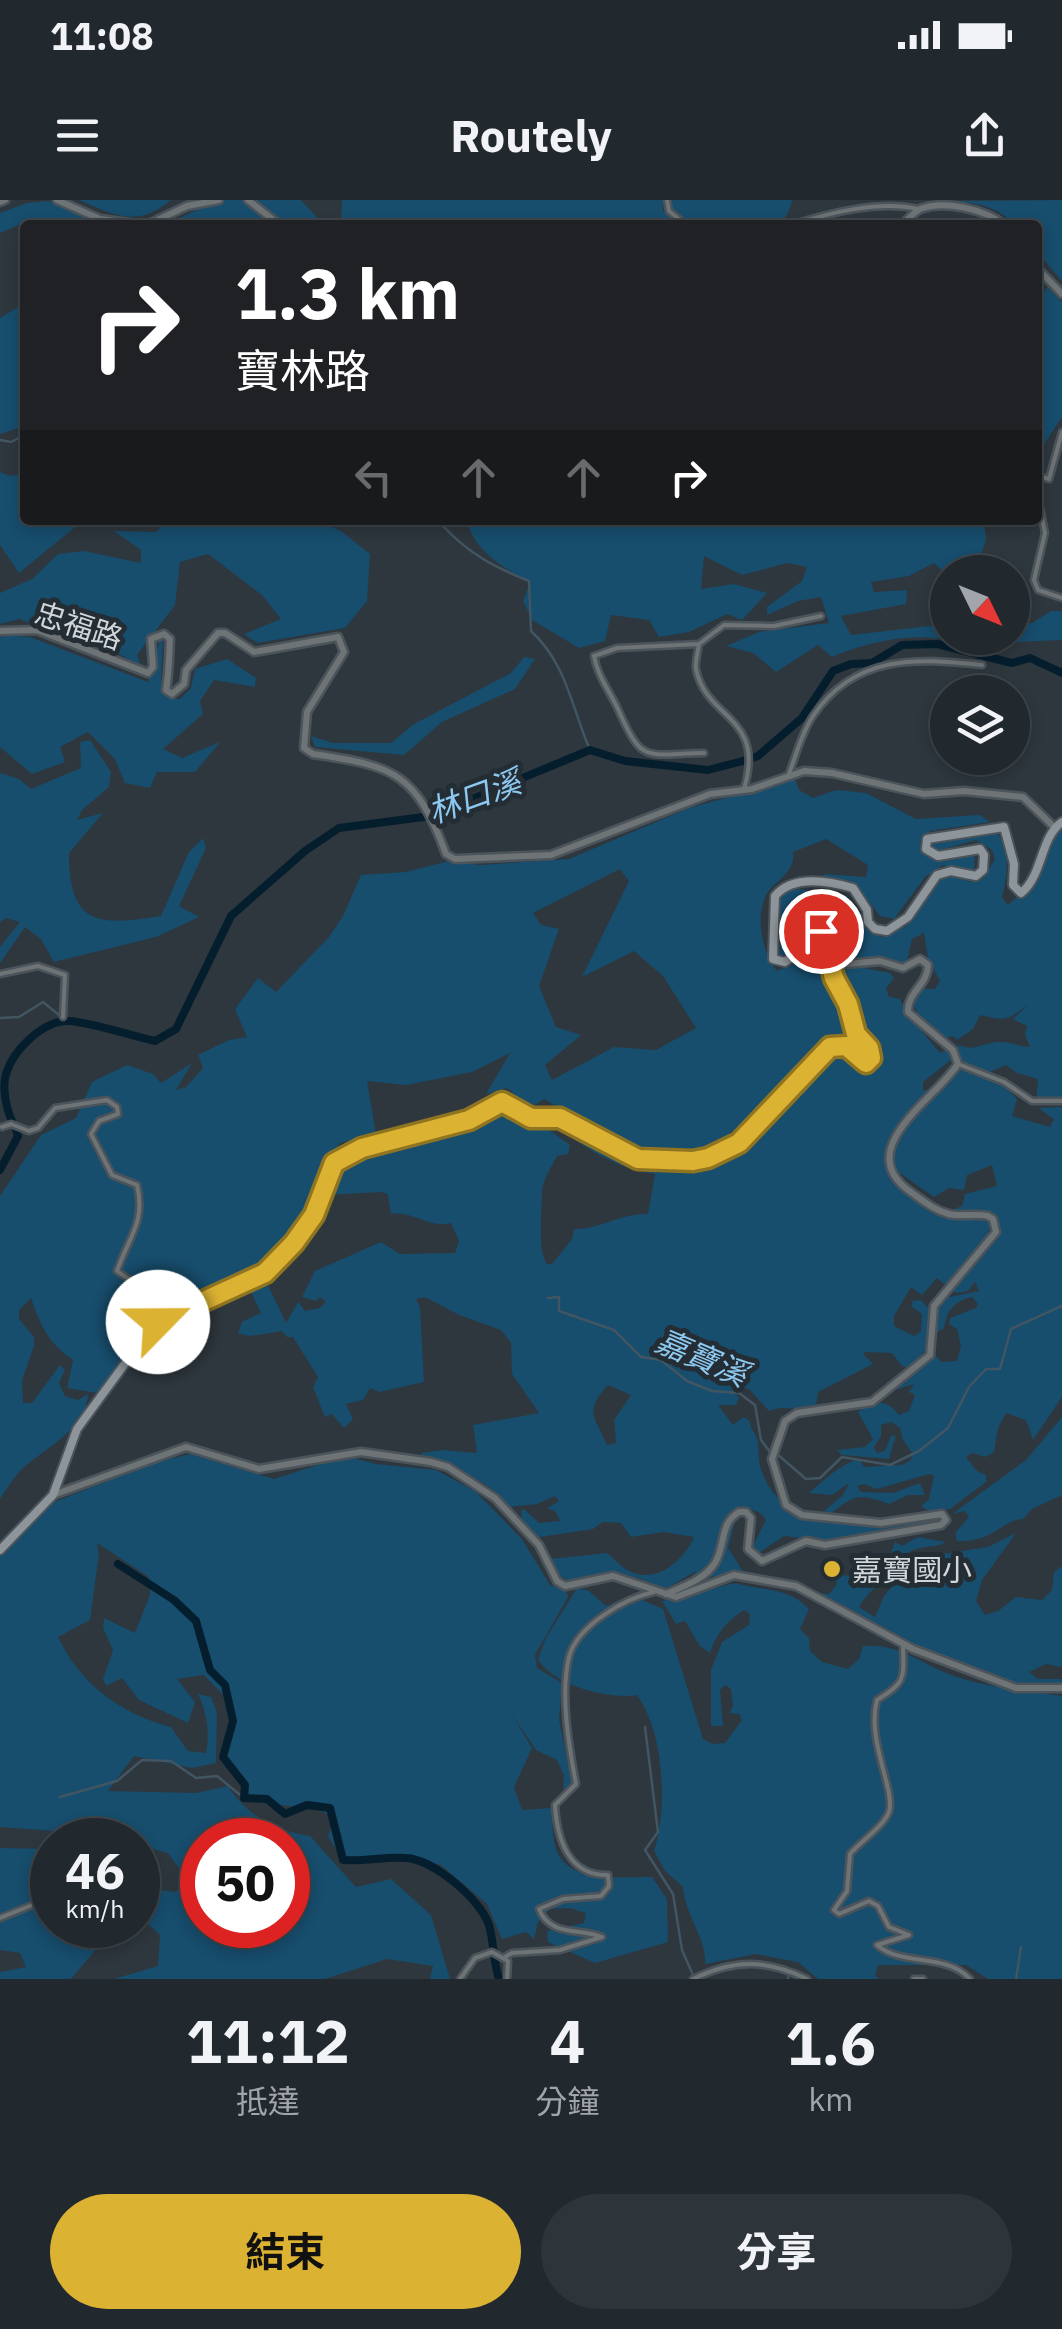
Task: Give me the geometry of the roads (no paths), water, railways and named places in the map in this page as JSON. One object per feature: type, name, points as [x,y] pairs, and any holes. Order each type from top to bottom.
[{"type":"main road","points":[[0,1550],[53,1495],[77,1430],[151,1328],[254,1281],[284,1256],[314,1215],[326,1174],[340,1158],[362,1148],[469,1120],[496,1103],[508,1102],[531,1118],[560,1118],[638,1159],[693,1161],[739,1143],[830,1047],[846,1046],[866,1063],[871,1058],[869,1048],[856,1034],[823,936],[814,928],[791,958],[777,963],[773,959],[775,896],[780,890],[799,880],[853,888],[867,910],[868,922],[875,929],[887,931],[908,918],[937,875],[951,871],[976,876],[983,870],[984,855],[980,849],[938,856],[926,849],[927,840],[1004,827],[1014,864],[1013,886],[1022,893],[1034,877],[1058,824]]},
{"type":"street","points":[[58,200],[108,220]]},
{"type":"street","points":[[157,220],[187,206],[219,200]]},
{"type":"street","points":[[248,200],[274,220]]},
{"type":"street","points":[[667,200],[669,211],[680,220]]},
{"type":"street","points":[[808,220],[846,209],[902,204],[919,210],[970,208],[999,220]]},
{"type":"street","points":[[907,220],[919,210]]},
{"type":"street","points":[[1042,273],[1062,294]]},
{"type":"street","points":[[1042,477],[1049,479],[1062,432]]},
{"type":"street","points":[[1042,516],[1046,533],[1034,580],[1038,590],[1062,598]]},
{"type":"street","points":[[704,753],[650,754],[637,748],[625,731],[594,656],[617,648],[699,644],[724,625],[774,626],[821,616]]},
{"type":"street","name":"忠福路","points":[[0,631],[36,630],[148,673],[153,667],[150,639],[164,634],[170,639],[167,654],[171,667],[166,690],[172,694],[180,689],[186,670],[218,633],[225,633],[254,652],[338,638],[344,652],[307,712],[304,748],[313,754],[378,766],[399,777],[428,807],[446,854],[455,859],[551,855],[710,794],[744,789]]},
{"type":"street","points":[[699,644],[696,669],[746,743],[752,761],[744,789],[766,785],[789,774],[832,773],[924,794],[964,791],[1023,797],[1058,824]]},
{"type":"street","points":[[789,774],[814,716],[866,670],[885,663],[936,660],[982,665]]},
{"type":"street","points":[[828,956],[846,964],[880,962],[903,968],[924,960],[928,976],[908,1000],[908,1012],[953,1050],[958,1064],[1004,1082],[1032,1101],[1062,1101]]},
{"type":"street","points":[[0,974],[38,966],[65,976],[63,1016]]},
{"type":"street","points":[[505,1957],[512,1953],[567,1949],[602,1937],[557,1929],[539,1910],[562,1899],[602,1896],[610,1880],[608,1875],[592,1874],[558,1844],[555,1805],[576,1784],[567,1728],[568,1663],[574,1646],[603,1616],[628,1597],[662,1592],[707,1572],[719,1554],[724,1527],[739,1512],[746,1512],[751,1518],[748,1549],[762,1562],[806,1542],[825,1545],[880,1538],[941,1525],[946,1520],[942,1514],[880,1523],[802,1516],[786,1505],[772,1459],[785,1421],[797,1413],[872,1402],[930,1355],[934,1306],[996,1232],[993,1219],[988,1216],[934,1209],[892,1176],[889,1164],[892,1140],[913,1111],[937,1093],[958,1064]]},
{"type":"street","points":[[2,1127],[11,1124],[29,1131],[38,1128],[55,1108],[88,1102],[107,1100],[118,1107],[118,1114],[100,1120],[90,1134],[112,1176],[137,1186],[141,1204],[133,1241],[118,1270],[149,1293],[168,1292],[208,1301]]},
{"type":"street","points":[[53,1495],[186,1447],[259,1469],[334,1454],[376,1453],[442,1465],[490,1494],[539,1545],[557,1581],[565,1586],[606,1575],[676,1597],[734,1575],[796,1586],[903,1645],[1016,1688],[1062,1688]]},
{"type":"street","points":[[903,1645],[904,1676],[899,1686],[877,1700],[874,1712],[873,1740],[890,1804],[888,1816],[850,1854],[847,1891],[834,1910],[839,1914],[868,1901],[878,1906],[889,1927],[909,1934],[877,1945],[886,1953],[926,1958],[950,1966],[970,1979]]},
{"type":"street","points":[[0,1918],[30,1905]]},
{"type":"street","points":[[460,1979],[468,1965],[483,1953],[505,1957]]},
{"type":"street","points":[[505,1957],[506,1979]]},
{"type":"street","points":[[693,1979],[716,1968],[751,1960],[807,1979]]},
{"type":"street","points":[[914,1979],[923,1979]]},
{"type":"waterway","points":[[0,440],[11,442],[20,438]]},
{"type":"waterway","points":[[444,525],[473,553],[529,581],[531,631],[561,672],[590,750]]},
{"type":"waterway","name":"林口溪","points":[[12,1121],[5,1098],[6,1074],[15,1055],[31,1038],[50,1025],[70,1021],[155,1041],[176,1029],[231,916],[305,851],[339,828],[431,816],[590,750],[625,761],[708,770],[743,761],[758,756],[802,718],[833,671],[851,664],[872,663],[902,645],[937,644],[1012,663],[1030,658],[1062,673]]},
{"type":"waterway","points":[[0,1018],[19,1017],[43,1002],[59,1015]]},
{"type":"waterway","name":"林口溪","points":[[0,1170],[18,1136],[16,1130]]},
{"type":"waterway","name":"嘉寶溪","points":[[548,1298],[559,1297],[559,1311],[614,1330],[641,1357],[661,1360],[687,1381],[712,1391],[739,1393],[755,1405],[761,1440],[770,1452]]},
{"type":"waterway","name":"嘉寶溪","points":[[777,1454],[806,1479],[820,1478],[842,1457],[890,1465],[919,1451],[948,1428],[969,1387],[986,1369],[1000,1369],[1011,1329],[1062,1306]]},
{"type":"waterway","points":[[118,1564],[174,1600],[196,1621],[210,1670],[225,1685],[233,1721],[223,1757],[245,1785],[244,1798],[267,1799],[285,1814],[307,1805],[330,1808],[343,1860],[406,1858],[442,1873],[484,1915],[491,1931],[499,1979]]},
{"type":"waterway","points":[[645,1727],[658,1832],[645,1850],[673,1894],[682,1950],[693,1975]]},
{"type":"waterway","points":[[60,1797],[117,1781],[142,1760],[171,1761],[196,1778],[217,1776],[244,1798]]},
{"type":"waterway","points":[[1016,1979],[1021,1947]]},
{"type":"place","name":"嘉寶國小","points":[[832,1569]]}]
